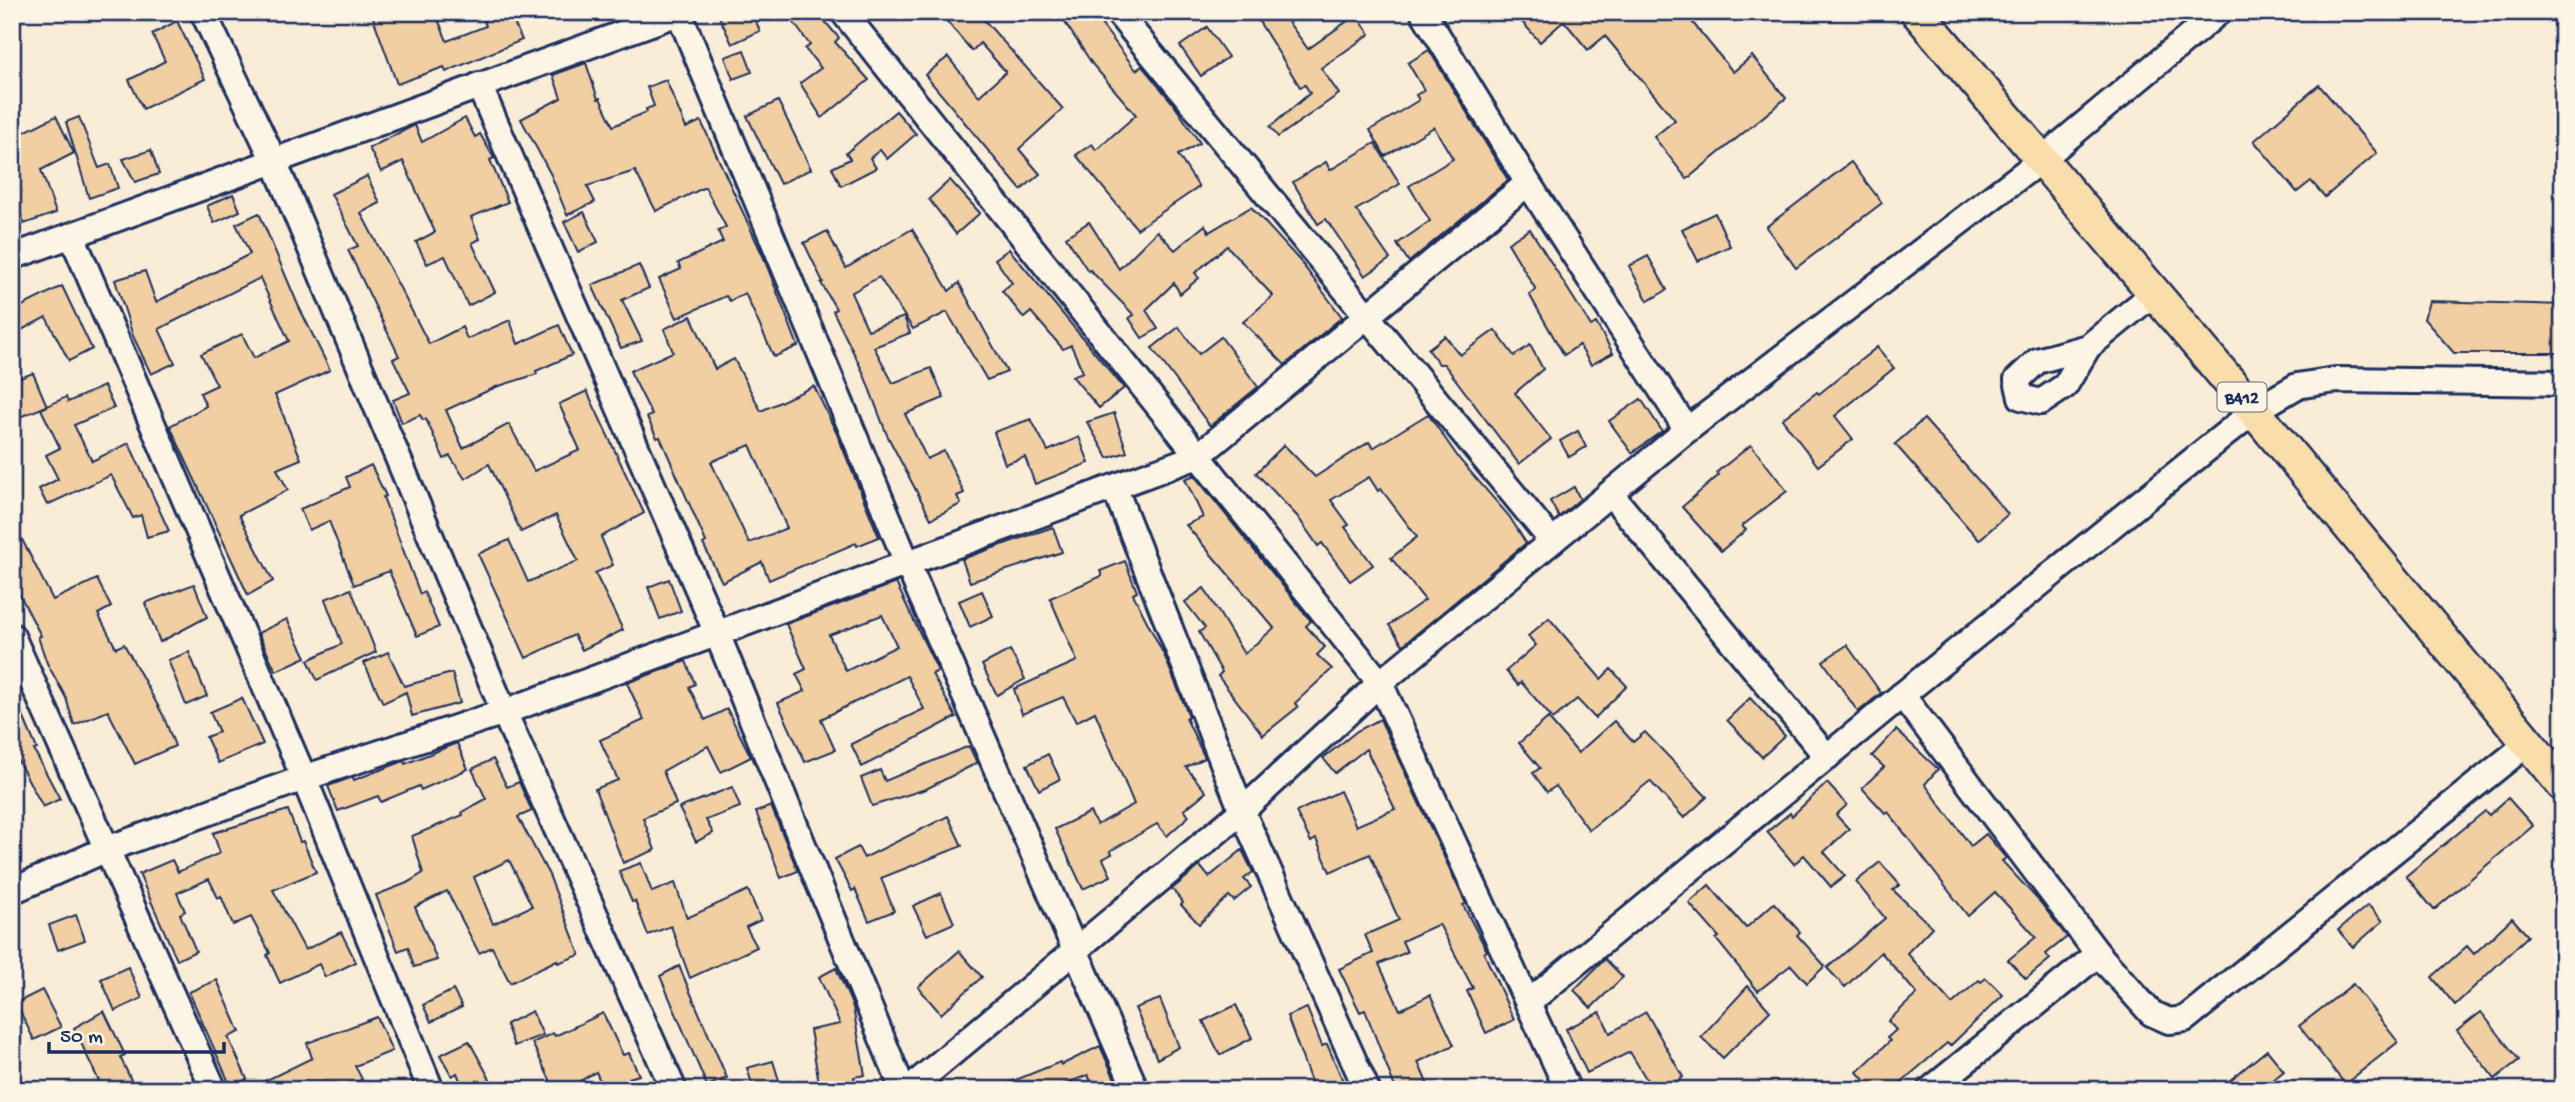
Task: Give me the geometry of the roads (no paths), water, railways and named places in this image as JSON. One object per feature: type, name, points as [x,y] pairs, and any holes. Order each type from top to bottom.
[{"type":"main road","name":"B412","points":[[1917,12],[2254,411],[2563,785]]},
{"type":"street","points":[[203,12],[274,161],[504,712],[674,1090]]},
{"type":"street","points":[[843,12],[1380,683],[1568,1090]]},
{"type":"street","points":[[1117,12],[1552,541]]},
{"type":"street","points":[[1423,12],[1528,183],[1687,430]]},
{"type":"street","points":[[479,85],[716,631],[906,1090],[1075,953],[1242,811],[1380,683],[1610,493],[1687,430],[2041,160],[2219,12]]},
{"type":"street","points":[[12,257],[680,13],[907,563],[1136,1090]]},
{"type":"street","points":[[12,891],[107,849],[304,778],[504,712],[716,631],[1115,489],[1198,456],[1528,183]]},
{"type":"street","points":[[72,236],[304,778],[431,1090]]},
{"type":"street","points":[[2088,347],[2154,293]]},
{"type":"street","points":[[1529,1002],[1902,695],[2254,411],[2297,386],[2335,380],[2563,383]]},
{"type":"street","points":[[1115,489],[1242,811],[1367,1090]]},
{"type":"street","points":[[1610,493],[1827,757]]},
{"type":"street","points":[[12,636],[214,1090]]},
{"type":"street","points":[[1902,695],[2098,954],[2151,1013],[2169,1021],[2185,1019],[2528,743]]},
{"type":"street","points":[[1930,1090],[2098,954]]}]
